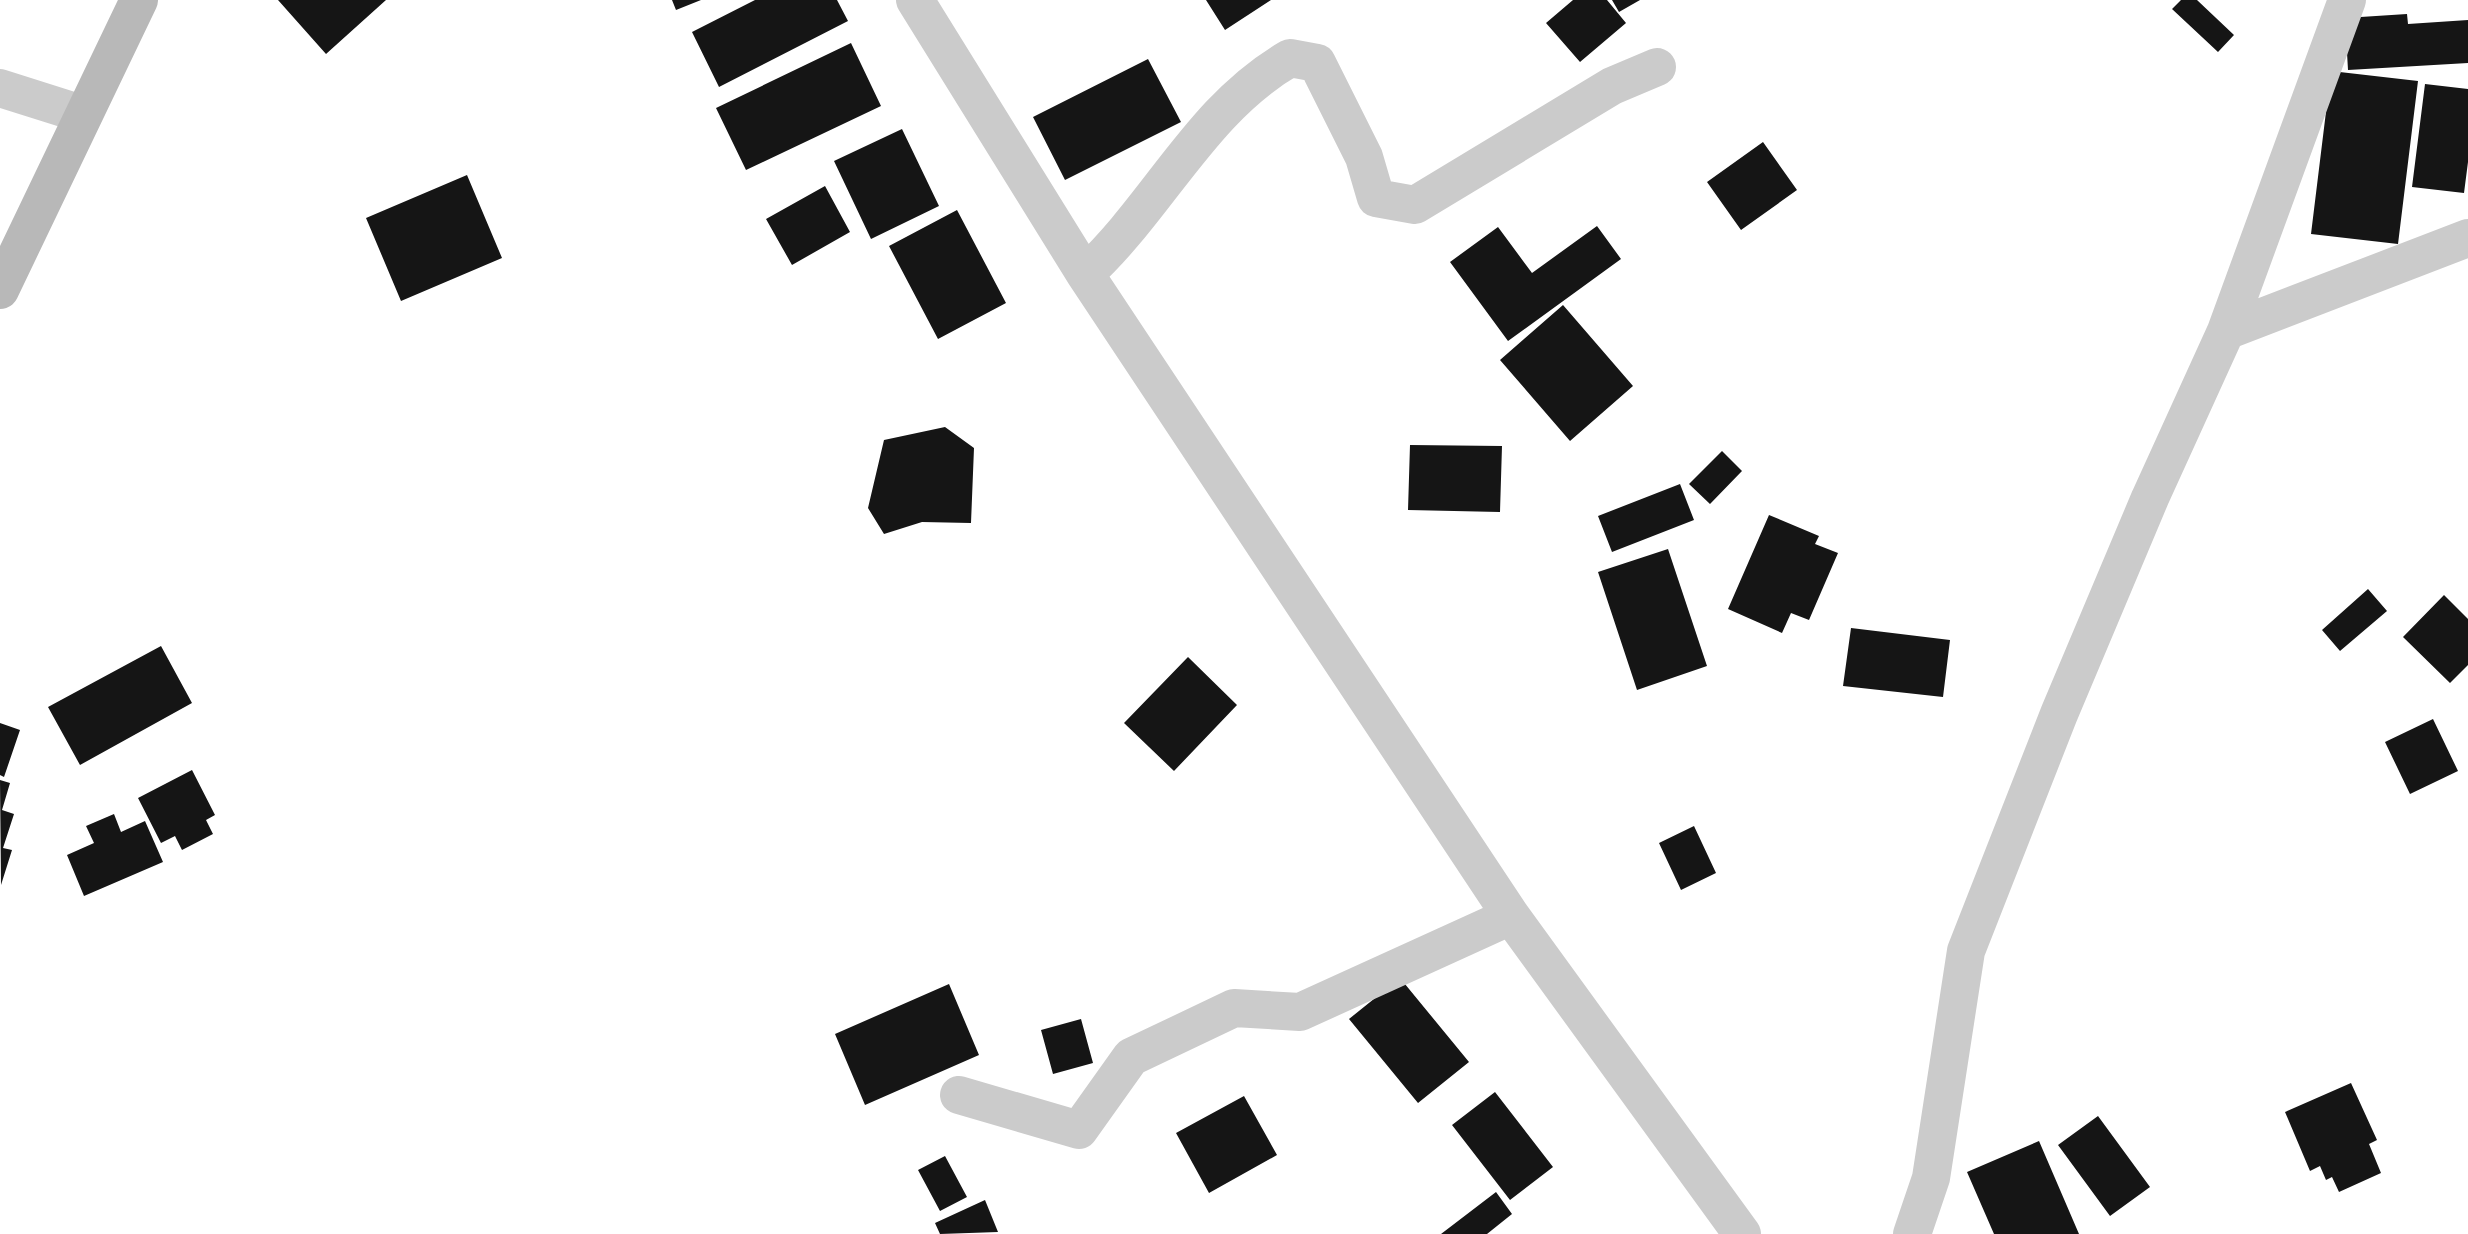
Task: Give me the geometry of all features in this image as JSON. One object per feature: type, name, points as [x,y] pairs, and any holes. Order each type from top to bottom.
[{"type":"main road","points":[[0,290],[82,114],[139,0]]},
{"type":"street","points":[[915,0],[1085,274],[1511,916],[1742,1234]]},
{"type":"street","points":[[1912,1234],[1931,1178],[1966,951],[2059,714],[2225,331],[2347,0]]},
{"type":"street","points":[[1085,274],[1116,246],[1212,121],[1265,72],[1290,58],[1317,63],[1364,157],[1376,198],[1415,205],[1612,86],[1657,66]]},
{"type":"street","points":[[0,88],[82,114]]},
{"type":"street","points":[[2225,331],[2468,239]]},
{"type":"street","points":[[959,1095],[1079,1130],[1131,1057],[1234,1008],[1300,1012],[1511,916]]},
{"type":"building","points":[[278,0],[386,0],[326,54]]},
{"type":"building","points":[[672,0],[701,0],[676,10]]},
{"type":"building","points":[[755,0],[837,0],[848,21],[719,87],[692,32]]},
{"type":"building","points":[[1206,0],[1271,0],[1225,30]]},
{"type":"building","points":[[1573,0],[1607,0],[1626,23],[1580,62],[1546,23]]},
{"type":"building","points":[[1612,0],[1640,0],[1619,12]]},
{"type":"building","points":[[2181,0],[2197,0],[2234,35],[2218,52],[2172,9]]},
{"type":"building","points":[[2407,14],[2408,24],[2468,20],[2468,63],[2348,70],[2345,18]]},
{"type":"building","points":[[851,43],[881,106],[746,170],[716,108]]},
{"type":"building","points":[[1148,59],[1181,122],[1065,180],[1033,117]]},
{"type":"building","points":[[2331,71],[2418,81],[2398,244],[2311,234]]},
{"type":"building","points":[[2425,84],[2468,89],[2468,162],[2464,193],[2412,187]]},
{"type":"building","points":[[902,129],[939,206],[871,239],[834,161]]},
{"type":"building","points":[[1763,142],[1797,190],[1741,230],[1707,182]]},
{"type":"building","points":[[467,175],[502,258],[401,301],[366,218]]},
{"type":"building","points":[[825,186],[850,232],[792,265],[766,219]]},
{"type":"building","points":[[957,210],[1006,303],[938,339],[889,246]]},
{"type":"building","points":[[1597,226],[1621,259],[1508,341],[1450,262],[1498,227],[1532,273]]},
{"type":"building","points":[[1563,305],[1633,386],[1570,441],[1500,360]]},
{"type":"building","points":[[945,427],[974,448],[971,523],[922,522],[884,534],[868,508],[884,440]]},
{"type":"building","points":[[1410,445],[1502,446],[1500,512],[1408,510]]},
{"type":"building","points":[[1722,451],[1742,471],[1710,504],[1689,484]]},
{"type":"building","points":[[1680,484],[1694,520],[1612,552],[1598,516]]},
{"type":"building","points":[[1769,515],[1819,536],[1815,544],[1838,553],[1809,620],[1791,613],[1782,633],[1728,609]]},
{"type":"building","points":[[1668,549],[1707,666],[1637,690],[1598,572]]},
{"type":"building","points":[[2368,589],[2387,611],[2340,651],[2322,630]]},
{"type":"building","points":[[2444,595],[2468,619],[2468,665],[2450,683],[2403,637]]},
{"type":"building","points":[[1851,628],[1950,640],[1943,697],[1843,686]]},
{"type":"building","points":[[161,646],[192,703],[80,765],[48,707]]},
{"type":"building","points":[[1188,657],[1237,705],[1174,771],[1124,723]]},
{"type":"building","points":[[2433,719],[2458,771],[2410,794],[2385,742]]},
{"type":"building","points":[[0,723],[20,730],[4,777],[0,775]]},
{"type":"building","points":[[192,770],[215,815],[206,820],[213,834],[182,850],[175,836],[161,843],[138,798]]},
{"type":"building","points":[[0,780],[10,783],[2,810],[14,814],[3,848],[12,850],[1,885]]},
{"type":"building","points":[[114,814],[121,832],[145,821],[163,862],[84,896],[67,855],[94,843],[86,826]]},
{"type":"building","points":[[1694,826],[1716,873],[1681,890],[1659,843]]},
{"type":"building","points":[[1400,978],[1469,1062],[1418,1103],[1349,1019]]},
{"type":"building","points":[[949,984],[979,1055],[865,1105],[835,1034]]},
{"type":"building","points":[[1081,1019],[1093,1063],[1053,1074],[1041,1030]]},
{"type":"building","points":[[2351,1083],[2377,1140],[2369,1144],[2381,1173],[2339,1192],[2332,1177],[2326,1180],[2320,1166],[2310,1171],[2285,1112]]},
{"type":"building","points":[[1495,1092],[1553,1167],[1510,1200],[1452,1125]]},
{"type":"building","points":[[1244,1096],[1277,1155],[1209,1193],[1176,1133]]},
{"type":"building","points":[[2098,1116],[2150,1187],[2110,1216],[2058,1145]]},
{"type":"building","points":[[2039,1141],[2079,1234],[1994,1234],[1967,1172]]},
{"type":"building","points":[[945,1156],[967,1197],[940,1211],[918,1170]]},
{"type":"building","points":[[1496,1192],[1512,1214],[1487,1234],[1441,1234]]},
{"type":"building","points":[[985,1200],[998,1232],[940,1234],[935,1223]]}]
